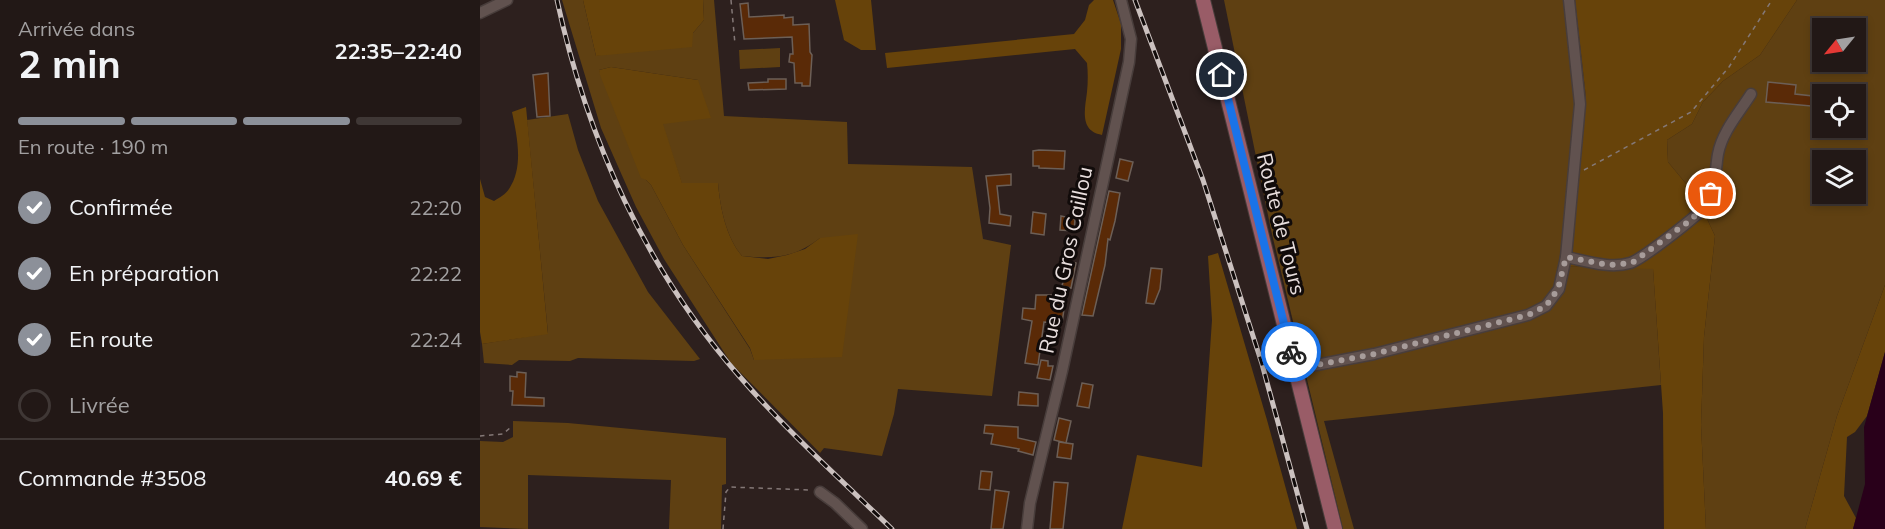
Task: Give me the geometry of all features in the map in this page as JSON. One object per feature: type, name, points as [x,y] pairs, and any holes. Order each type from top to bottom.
[{"type":"main road","name":"Route de Tours","points":[[1203,0],[1335,529]]},
{"type":"street","points":[[480,13],[507,0]]},
{"type":"street","name":"Rue du Gros Caillou","points":[[1027,529],[1030,503],[1062,371],[1129,62],[1131,39],[1121,0]]},
{"type":"street","points":[[1295,369],[1374,354],[1528,315],[1546,306],[1558,289],[1566,257],[1580,104],[1569,0]]},
{"type":"street","points":[[1566,257],[1609,265],[1632,263],[1688,222],[1707,205],[1715,182],[1718,154],[1724,136],[1751,94]]},
{"type":"street","points":[[820,492],[862,529]]},
{"type":"path","points":[[731,0],[735,44]]},
{"type":"path","points":[[1573,176],[1691,112],[1729,67],[1772,0]]},
{"type":"path","points":[[480,436],[503,434],[511,427]]},
{"type":"path","points":[[723,529],[726,492],[730,487],[820,492]]},
{"type":"shaded area","points":[[562,0],[583,0],[596,56],[693,33],[704,20],[703,0],[714,0],[724,116],[847,122],[848,164],[972,167],[983,239],[1011,245],[992,396],[898,389],[894,414],[882,456],[824,448],[820,453],[731,363],[664,259],[636,207],[601,128]],"holes":[[[611,67],[698,80],[662,124],[682,184],[718,183],[725,221],[732,240],[742,256],[783,256],[801,250],[820,238],[754,360],[750,349],[683,245],[651,185],[646,180],[599,70]]]},
{"type":"shaded area","points":[[583,0],[703,0],[704,20],[693,33],[692,47],[596,56]]},
{"type":"shaded area","points":[[835,0],[871,0],[876,50],[861,50],[844,40]]},
{"type":"shaded area","points":[[1094,0],[1113,0],[1121,24],[1121,49],[1102,135],[1090,129],[1085,118],[1087,63],[1075,49],[887,68],[885,53],[1074,34],[1085,20],[1089,5]]},
{"type":"shaded area","points":[[1224,0],[1575,0],[1586,98],[1566,266],[1653,268],[1661,385],[1324,421],[1354,529],[1343,529],[1271,230]]},
{"type":"shaded area","points":[[1575,0],[1797,0],[1760,55],[1723,81],[1703,102],[1692,124],[1667,140],[1668,162],[1697,197],[1715,236],[1704,337],[1701,425],[1706,529],[1664,529],[1663,413],[1653,269],[1566,266],[1586,98]]},
{"type":"shaded area","points":[[1797,0],[1885,0],[1885,285],[1837,416],[1805,529],[1706,529],[1701,425],[1704,337],[1715,236],[1697,197],[1668,162],[1667,140],[1692,124],[1703,102],[1723,81],[1760,55]]},
{"type":"shaded area","points":[[780,48],[780,67],[740,69],[739,50]]},
{"type":"shaded area","points":[[611,67],[698,80],[711,118],[663,124],[682,183],[718,183],[725,221],[732,240],[742,256],[768,259],[805,249],[820,238],[858,234],[842,357],[754,360],[750,348],[683,245],[651,185],[641,178],[600,75],[599,70]]},
{"type":"shaded area","points":[[526,107],[548,334],[482,344],[480,332],[480,179],[485,197],[494,201],[509,189],[514,180],[518,161],[512,112]]},
{"type":"shaded area","points":[[568,114],[578,150],[598,201],[648,292],[700,359],[694,361],[578,358],[570,361],[519,360],[512,365],[484,363],[482,344],[548,333],[527,120]]},
{"type":"shaded area","points":[[1218,253],[1297,529],[1122,529],[1137,455],[1202,467],[1212,320],[1208,256]]},
{"type":"shaded area","points":[[1885,285],[1885,352],[1867,416],[1855,432],[1847,437],[1844,496],[1856,518],[1853,529],[1805,529],[1837,416]]},
{"type":"shaded area","points":[[1885,352],[1885,529],[1853,529],[1865,484],[1864,427]]},
{"type":"shaded area","points":[[513,421],[568,423],[726,438],[726,484],[722,485],[721,529],[669,529],[671,480],[528,475],[528,529],[480,527],[480,441],[503,442],[513,437]]},
{"type":"building","points":[[748,3],[749,17],[784,15],[784,18],[793,17],[793,25],[809,24],[812,55],[810,86],[795,83],[794,63],[789,62],[790,54],[793,54],[792,37],[744,39],[740,4]]},
{"type":"building","points":[[548,73],[550,116],[537,117],[533,75]]},
{"type":"building","points":[[768,79],[786,79],[786,89],[749,90],[748,83],[768,82]]},
{"type":"building","points":[[1768,82],[1796,85],[1795,94],[1812,96],[1812,106],[1766,102]]},
{"type":"building","points":[[1033,151],[1065,151],[1064,169],[1033,166]]},
{"type":"building","points":[[1120,159],[1133,162],[1128,181],[1116,178]]},
{"type":"building","points":[[1011,174],[1011,185],[997,186],[1000,214],[1011,216],[1010,226],[989,223],[990,208],[986,176]]},
{"type":"building","points":[[1109,191],[1120,193],[1115,221],[1110,240],[1108,239],[1105,265],[1093,316],[1082,315]]},
{"type":"building","points":[[1033,212],[1046,214],[1044,235],[1031,233]]},
{"type":"building","points":[[1061,216],[1075,219],[1074,231],[1060,230]]},
{"type":"building","points":[[1068,261],[1076,263],[1071,288],[1062,286]]},
{"type":"building","points":[[1151,268],[1162,269],[1160,289],[1154,304],[1146,303]]},
{"type":"building","points":[[1036,295],[1066,295],[1062,323],[1044,322],[1038,365],[1025,363],[1032,321],[1022,319],[1023,308],[1035,309]]},
{"type":"building","points":[[1041,360],[1048,361],[1048,366],[1053,366],[1050,380],[1037,378]]},
{"type":"building","points":[[517,372],[526,373],[525,397],[544,398],[544,406],[512,405],[513,391],[510,391],[510,376],[517,377]]},
{"type":"building","points":[[1082,383],[1093,385],[1089,408],[1077,406]]},
{"type":"building","points":[[1019,392],[1038,394],[1038,406],[1018,405]]},
{"type":"building","points":[[1059,418],[1071,421],[1066,443],[1054,440]]},
{"type":"building","points":[[985,425],[1018,427],[1018,438],[1036,442],[1033,455],[1018,451],[1019,449],[991,444],[993,434],[984,433]]},
{"type":"building","points":[[1059,442],[1073,444],[1071,459],[1057,457]]},
{"type":"building","points":[[981,471],[992,472],[990,490],[979,489]]},
{"type":"building","points":[[1054,482],[1068,483],[1063,529],[1050,529]]},
{"type":"building","points":[[995,490],[1009,492],[1003,529],[991,529]]},
{"type":"railway","points":[[557,0],[585,102],[603,152],[624,200],[676,292],[706,336],[758,397],[892,529]]},
{"type":"railway","points":[[1135,0],[1203,180],[1262,364],[1307,529]]},
{"type":"way so far","points":[[1291,352],[1295,369],[1374,354],[1528,315],[1546,306],[1558,289],[1566,257],[1609,265],[1632,263],[1688,222],[1707,205],[1711,194]]},
{"type":"route","points":[[1222,75],[1291,352]]}]
